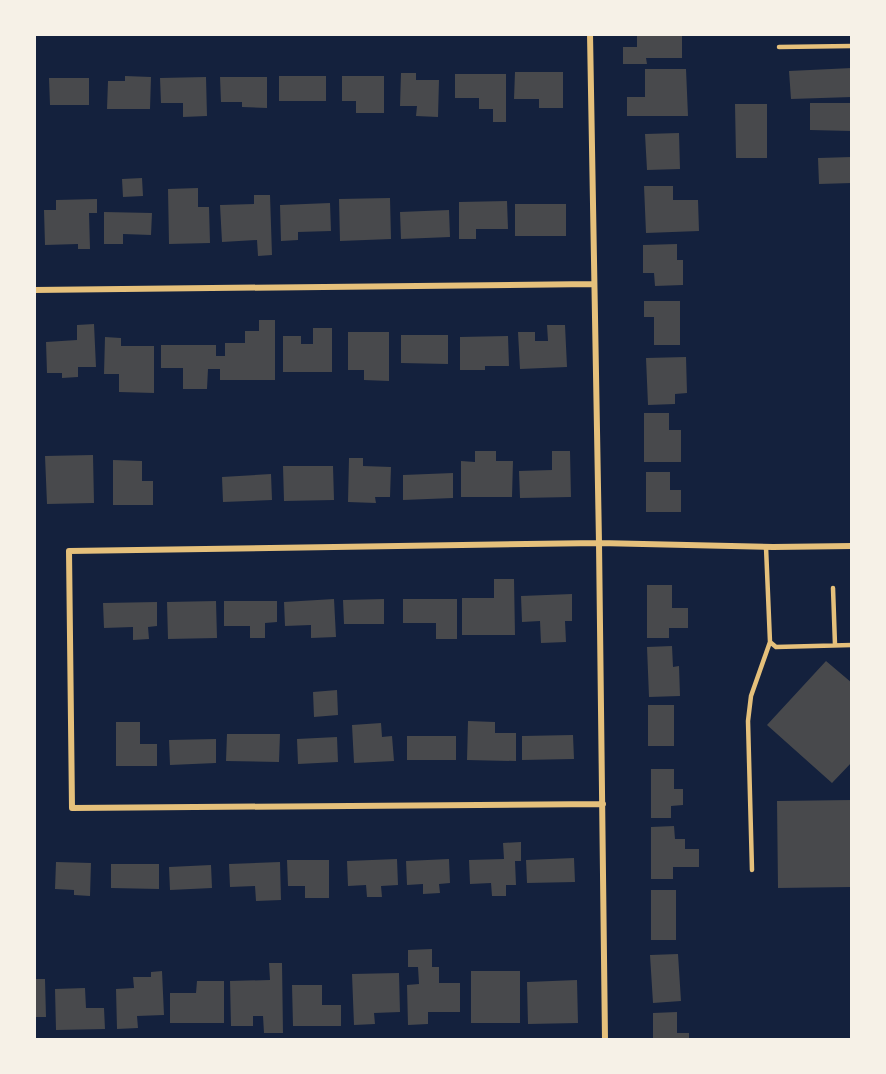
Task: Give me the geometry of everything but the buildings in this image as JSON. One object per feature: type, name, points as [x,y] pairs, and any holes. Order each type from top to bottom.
[{"type":"street","points":[[590,34],[605,1040]]},
{"type":"street","points":[[34,290],[593,284]]},
{"type":"street","points":[[603,804],[72,808],[69,551],[599,543],[766,547],[852,546]]},
{"type":"lane","points":[[779,47],[852,46]]},
{"type":"lane","points":[[752,870],[748,721],[751,696],[770,642],[766,547]]},
{"type":"lane","points":[[833,588],[835,645]]},
{"type":"lane","points":[[770,642],[776,647],[852,645]]}]
